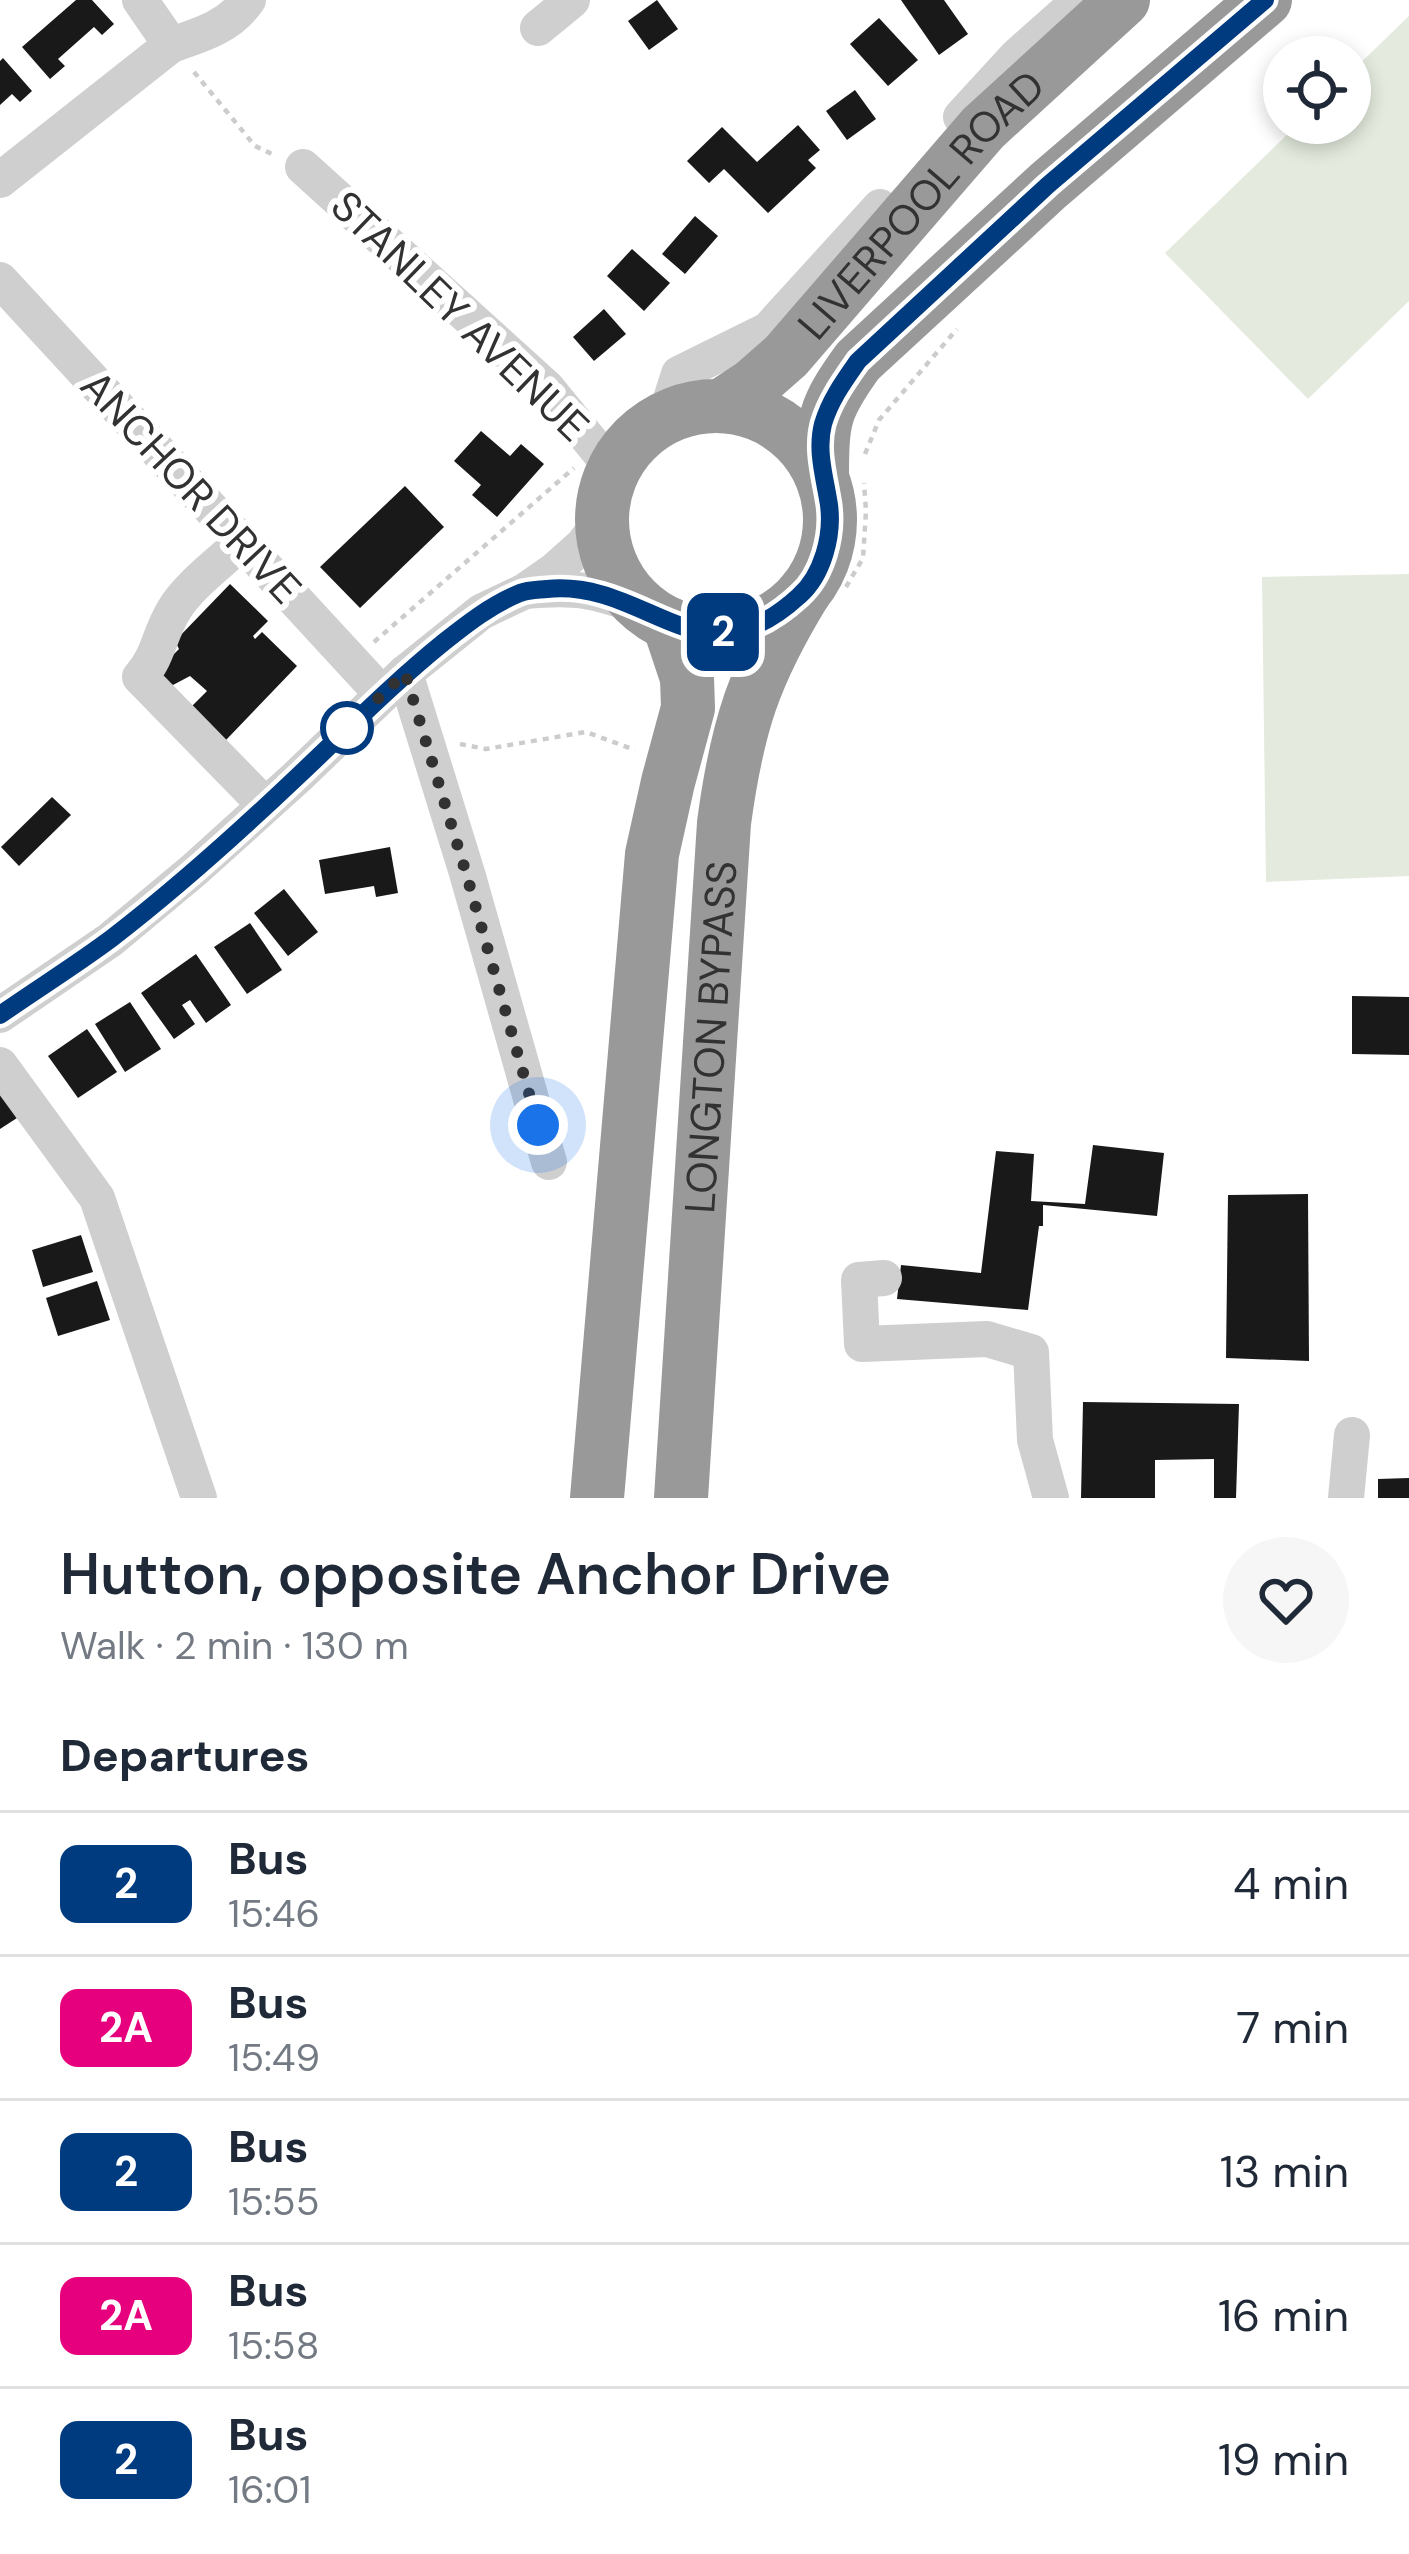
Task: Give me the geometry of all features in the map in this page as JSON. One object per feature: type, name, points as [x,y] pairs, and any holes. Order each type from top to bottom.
[{"type":"highway","name":"LIVERPOOL ROAD","points":[[721,406],[786,356],[983,128],[1123,0]]},
{"type":"highway","name":"LIVERPOOL ROAD","points":[[849,471],[822,428],[835,394],[858,361],[1048,185],[1265,0]]},
{"type":"highway","points":[[721,406],[753,412],[782,427],[806,449],[849,471],[829,506],[829,536],[821,565],[825,591],[743,631],[706,634],[656,616],[621,584],[607,554],[604,479],[637,436],[666,415],[721,406]]},
{"type":"highway","name":"LONGTON BYPASS","points":[[681,1498],[724,823],[732,763],[750,696],[773,644],[825,591]]},
{"type":"highway","name":"LONGTON BYPASS","points":[[597,1498],[652,854],[688,708],[687,678],[656,616]]},
{"type":"street","points":[[140,0],[171,45]]},
{"type":"street","points":[[0,180],[171,45],[210,33],[248,0]]},
{"type":"street","points":[[538,28],[572,0]]},
{"type":"street","points":[[666,415],[680,374],[768,330],[1017,56],[1080,0]]},
{"type":"street","name":"STANLEY AVENUE","points":[[303,167],[547,388],[604,479]]},
{"type":"street","name":"ANCHOR DRIVE","points":[[0,280],[352,661],[393,683]]},
{"type":"street","points":[[0,1015],[110,940],[194,870],[393,683],[481,612],[555,570],[583,545],[604,479]]},
{"type":"street","points":[[242,542],[177,604],[152,663],[140,677],[265,806]]},
{"type":"street","points":[[524,591],[564,587],[603,593],[656,616]]},
{"type":"street","points":[[393,683],[425,739],[549,1162]]},
{"type":"street","points":[[0,1065],[98,1198],[199,1498]]},
{"type":"street","points":[[884,1278],[860,1280],[862,1343],[987,1339],[1030,1352],[1035,1440],[1051,1498]]},
{"type":"street","points":[[1346,1498],[1352,1435]]},
{"type":"path","points":[[171,45],[255,146],[303,167]]},
{"type":"path","points":[[825,591],[863,558],[866,511],[849,471],[879,419],[968,316]]},
{"type":"path","points":[[352,661],[604,479]]},
{"type":"path","points":[[425,739],[486,749],[586,732],[635,748],[635,762]]},
{"type":"shaded area","points":[[1409,16],[1409,301],[1308,399],[1165,253],[1277,144],[1371,144],[1371,53]]},
{"type":"shaded area","points":[[1409,574],[1409,876],[1266,882],[1262,577]]},
{"type":"building","points":[[76,0],[92,0],[114,24],[102,35],[94,27],[58,59],[65,66],[50,79],[22,47]]},
{"type":"building","points":[[657,0],[678,29],[649,50],[628,21]]},
{"type":"building","points":[[901,0],[944,0],[968,34],[939,55]]},
{"type":"building","points":[[879,18],[918,60],[888,86],[850,44]]},
{"type":"building","points":[[3,58],[32,91],[20,102],[12,94],[0,105]]},
{"type":"building","points":[[855,90],[876,119],[847,140],[826,111]]},
{"type":"building","points":[[798,125],[820,150],[808,160],[816,168],[768,213],[724,169],[709,183],[687,161],[722,127],[757,162]]},
{"type":"building","points":[[695,216],[718,236],[685,274],[662,254]]},
{"type":"building","points":[[632,249],[670,283],[644,311],[607,276]]},
{"type":"building","points":[[604,309],[626,334],[594,361],[573,337]]},
{"type":"building","points":[[481,431],[510,456],[521,444],[544,464],[497,517],[472,495],[481,485],[454,461]]},
{"type":"building","points":[[405,486],[444,527],[360,608],[320,567]]},
{"type":"building","points":[[230,584],[268,621],[255,639],[262,632],[297,666],[226,740],[192,706],[207,691],[190,676],[173,685],[152,676],[179,649],[175,641]]},
{"type":"building","points":[[52,797],[71,815],[19,866],[1,847]]},
{"type":"building","points":[[390,847],[398,893],[376,897],[374,886],[325,894],[319,860]]},
{"type":"building","points":[[284,889],[318,932],[288,956],[254,913]]},
{"type":"building","points":[[250,923],[282,970],[247,994],[214,947]]},
{"type":"building","points":[[196,954],[231,1005],[206,1023],[190,1000],[182,1005],[195,1024],[174,1039],[141,993]]},
{"type":"building","points":[[1352,996],[1409,997],[1409,1055],[1352,1054]]},
{"type":"building","points":[[130,1002],[161,1049],[125,1072],[95,1024]]},
{"type":"building","points":[[87,1029],[117,1072],[78,1098],[48,1056]]},
{"type":"building","points":[[0,1093],[17,1118],[0,1129]]},
{"type":"building","points":[[1093,1145],[1164,1153],[1157,1216],[1043,1205],[1028,1310],[897,1299],[901,1265],[981,1273],[996,1151],[1034,1154],[1031,1201],[1085,1204]]},
{"type":"building","points":[[1308,1194],[1309,1361],[1226,1358],[1228,1195]]},
{"type":"building","points":[[81,1235],[93,1272],[43,1287],[32,1250]]},
{"type":"building","points":[[97,1281],[110,1320],[58,1336],[46,1298]]},
{"type":"building","points":[[1083,1402],[1239,1404],[1236,1498],[1214,1498],[1214,1459],[1155,1460],[1155,1498],[1081,1498]]},
{"type":"building","points":[[1409,1478],[1409,1498],[1378,1498],[1378,1479]]},
{"type":"bus line","name":"2","points":[[0,1015],[110,940],[194,870],[405,673],[481,612],[524,591],[564,587],[603,593],[669,624],[706,634],[743,631],[778,616],[806,591],[821,565],[829,536],[822,428],[835,394],[858,361],[1048,185],[1265,0]]},
{"type":"route","points":[[347,728],[405,673],[538,1125]]}]
